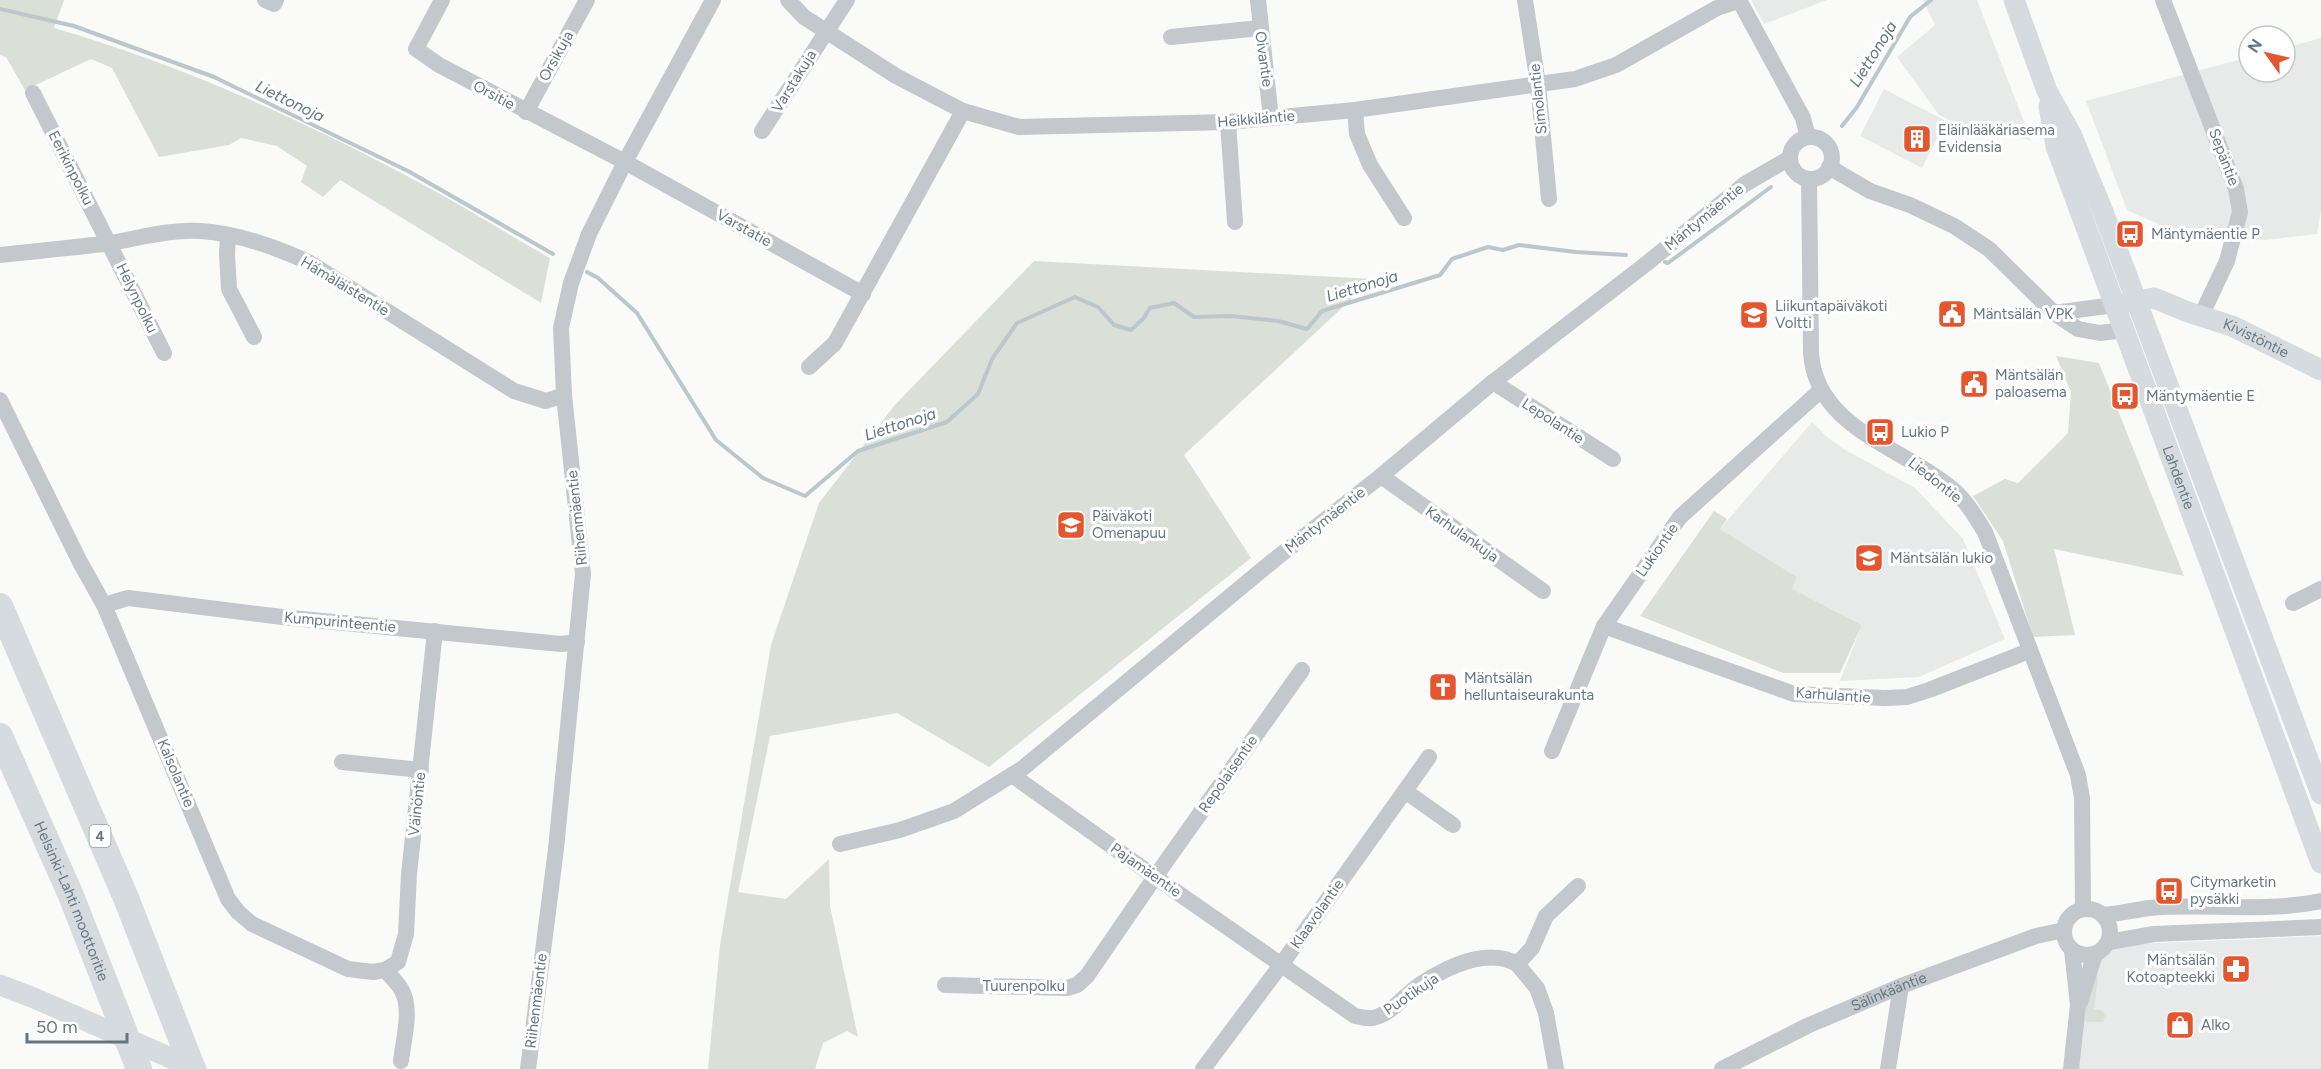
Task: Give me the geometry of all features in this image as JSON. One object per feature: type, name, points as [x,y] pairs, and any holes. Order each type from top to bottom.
[{"type":"highway","name":"4","points":[[0,606],[122,887],[194,1069]]},
{"type":"highway","name":"Helsinki-Lahti moottoritie","points":[[0,736],[70,893],[139,1069]]},
{"type":"main road","name":"Lahdentie","points":[[2014,0],[2047,91],[2071,134],[2145,323],[2321,794]]},
{"type":"main road","name":"Lahdentie","points":[[2047,91],[2056,146],[2321,863]]},
{"type":"main road","name":"Kivistöntie","points":[[2114,305],[2154,298],[2232,326],[2321,370]]},
{"type":"main road","points":[[2123,330],[2145,323],[2194,314]]},
{"type":"main road","points":[[2,986],[194,1069]]},
{"type":"street","points":[[265,0],[274,4],[276,0]]},
{"type":"street","name":"Orsitie","points":[[442,0],[416,49],[439,65],[625,162]]},
{"type":"street","name":"Orsikuja","points":[[526,112],[587,0]]},
{"type":"street","name":"Riihenmäentie","points":[[528,1069],[556,849],[583,574],[564,395],[561,328],[571,283],[589,234],[625,162],[713,0]]},
{"type":"street","name":"Heikkiläntie","points":[[788,0],[804,17],[896,76],[963,111],[1019,127],[1228,122],[1355,110],[1575,79],[1616,65],[1717,8],[1739,0]]},
{"type":"street","name":"Varstakuja","points":[[762,131],[847,0]]},
{"type":"street","name":"Oivantie","points":[[1258,0],[1271,118]]},
{"type":"street","name":"Simolantie","points":[[1525,0],[1538,84],[1548,199]]},
{"type":"street","points":[[1739,0],[1803,118],[1808,137]]},
{"type":"street","name":"Sepäntie","points":[[2163,0],[2236,189],[2240,212],[2228,261],[2194,314]]},
{"type":"street","points":[[1171,37],[1260,28]]},
{"type":"street","name":"Eerikinpolku","points":[[33,93],[110,243]]},
{"type":"street","points":[[1355,110],[1358,134],[1370,165],[1404,218]]},
{"type":"street","points":[[808,367],[835,343],[963,111]]},
{"type":"street","points":[[1228,122],[1235,222]]},
{"type":"street","points":[[1808,137],[1821,139],[1829,148],[1831,161],[1821,176],[1809,179],[1793,169],[1790,158],[1797,141],[1808,137]]},
{"type":"street","name":"Mäntymäentie","points":[[840,844],[900,830],[954,811],[1012,775],[1059,739],[1274,560],[1381,476],[1493,382],[1745,184],[1790,158]]},
{"type":"street","name":"Varstatie","points":[[625,162],[864,294]]},
{"type":"street","points":[[1829,167],[1869,191],[1910,205],[1954,226],[1989,249],[2054,313],[2078,329],[2100,333],[2123,330]]},
{"type":"street","name":"Liedontie","points":[[1809,179],[1811,353],[1812,367],[1820,391],[1846,421],[1922,466],[1950,487],[1972,511],[1985,532],[2078,776],[2082,798],[2083,909]]},
{"type":"street","name":"Hämäläistentie","points":[[0,255],[110,243],[170,232],[201,231],[228,235],[278,249],[310,263],[514,391],[546,401],[564,395]]},
{"type":"street","points":[[228,235],[229,289],[254,337]]},
{"type":"street","name":"Helynpolku","points":[[110,243],[164,353]]},
{"type":"street","points":[[2054,313],[2114,305]]},
{"type":"street","name":"Lepolantie","points":[[1493,382],[1613,459]]},
{"type":"street","name":"Lukiontie","points":[[1552,751],[1604,626],[1680,517],[1820,391]]},
{"type":"street","name":"Kalsolantie","points":[[0,400],[80,562],[104,605],[228,899],[252,924],[348,969],[373,972],[385,970]]},
{"type":"street","name":"Karhulankuja","points":[[1381,476],[1543,591]]},
{"type":"street","points":[[2293,603],[2321,588]]},
{"type":"street","name":"Kumpurinteentie","points":[[104,605],[129,598],[282,618],[561,644],[577,642]]},
{"type":"street","name":"Karhulantie","points":[[1604,626],[1794,694],[1907,697],[2029,651]]},
{"type":"street","name":"Väinöntie","points":[[385,970],[398,962],[406,934],[409,874],[435,631]]},
{"type":"street","name":"Repolaisentie","points":[[1155,877],[1302,670]]},
{"type":"street","name":"Klaavolantie","points":[[1203,1069],[1281,965],[1429,757]]},
{"type":"street","points":[[342,762],[421,770]]},
{"type":"street","name":"Pajamäentie","points":[[1012,775],[1281,965]]},
{"type":"street","points":[[1405,791],[1453,825]]},
{"type":"street","name":"Tuurenpolku","points":[[945,985],[1067,988],[1077,985],[1087,976],[1155,877]]},
{"type":"street","points":[[1556,1069],[1546,1013],[1537,988],[1517,964],[1532,948],[1546,916],[1578,886]]},
{"type":"street","points":[[2103,915],[2124,914],[2149,908],[2283,907],[2321,901]]},
{"type":"street","points":[[2078,1005],[2072,950],[2064,937],[2064,930],[2073,914],[2083,909],[2097,911],[2103,915],[2110,928],[2109,942]]},
{"type":"street","points":[[2071,1069],[2078,1005],[2095,954],[2109,942],[2154,934],[2321,927]]},
{"type":"street","name":"Sälinkääntie","points":[[1728,1067],[1807,1026],[1900,986],[2036,936],[2064,930]]},
{"type":"street","points":[[2072,950],[2083,955],[2095,954]]},
{"type":"street","name":"Puotikuja","points":[[1281,965],[1355,1016],[1372,1019],[1386,1012],[1418,986],[1466,962],[1492,956],[1517,964]]},
{"type":"street","points":[[385,970],[402,990],[405,1001],[406,1015],[401,1061]]},
{"type":"street","points":[[1888,1069],[1900,986]]},
{"type":"shaded area","points":[[0,0],[64,0],[54,28],[151,60],[247,98],[341,142],[446,197],[550,258],[541,303],[340,180],[323,197],[301,182],[307,166],[277,146],[241,138],[229,145],[159,157],[112,68],[91,59],[25,90],[6,57],[0,55]]},
{"type":"shaded area","points":[[1751,0],[1827,0],[1764,24]]},
{"type":"shaded area","points":[[1923,0],[1977,0],[2031,140],[1970,130],[1939,115],[1897,57],[1935,25]]},
{"type":"shaded area","points":[[2321,38],[2321,210],[2317,234],[2265,240],[2174,231],[2127,210],[2086,101],[2237,60],[2237,84],[2297,84],[2297,45]]},
{"type":"shaded area","points":[[1884,89],[1946,121],[1922,168],[1860,136]]},
{"type":"shaded area","points":[[1034,261],[1373,279],[1184,455],[1251,558],[989,767],[897,713],[770,736],[738,892],[786,899],[829,859],[830,906],[858,1037],[847,1031],[823,1043],[815,1069],[708,1069],[720,945],[771,645],[819,503],[894,406]]},
{"type":"shaded area","points":[[2056,356],[2099,363],[2184,576],[2054,549],[2075,635],[2033,637],[2003,541],[1973,496],[2005,479],[2018,483],[2068,433],[2071,392]]},
{"type":"shaded area","name":"Mäntsälän lukio","points":[[1812,422],[1842,448],[1915,488],[1963,539],[2005,639],[1919,677],[1840,681],[1862,625],[1791,589],[1797,577],[1720,529]]},
{"type":"shaded area","points":[[1714,511],[1727,519],[1720,529],[1797,577],[1792,589],[1862,625],[1840,673],[1783,673],[1640,616]]},
{"type":"shaded area","points":[[2321,936],[2321,1069],[2070,1069],[2080,1009],[2084,961],[2102,955],[2112,945]]},
{"type":"shaded area","points":[[2093,977],[2098,977],[2094,1009],[2103,1011],[2105,1016],[2103,1022],[2087,1022],[2084,1017]]},
{"type":"waterway","name":"Liettonoja","points":[[1842,126],[1857,107],[1910,17],[1931,0]]},
{"type":"waterway","name":"Liettonoja","points":[[0,9],[74,26],[214,77],[408,171],[553,254]]},
{"type":"waterway","name":"Liettonoja","points":[[1665,262],[1668,263],[1771,187]]},
{"type":"waterway","name":"Liettonoja","points":[[587,272],[598,278],[637,313],[716,440],[763,478],[805,496],[858,451],[947,422],[978,394],[992,359],[1017,323],[1075,297],[1098,307],[1114,325],[1131,330],[1143,319],[1150,308],[1174,303],[1194,317],[1231,316],[1278,321],[1307,329],[1322,311],[1440,275],[1452,259],[1488,247],[1503,250],[1519,245],[1626,255]]},
{"type":"place","name":"Eläinlääkäriasema Evidensia","points":[[1917,139]]},
{"type":"place","name":"Mäntymäentie P","points":[[2130,234]]},
{"type":"place","name":"Mäntsälän VPK","points":[[1952,314]]},
{"type":"place","name":"Liikuntapäiväkoti Voltti","points":[[1754,315]]},
{"type":"place","name":"Mäntsälän paloasema","points":[[1974,384]]},
{"type":"place","name":"Mäntymäentie E","points":[[2125,396]]},
{"type":"place","name":"Lukio P","points":[[1880,432]]},
{"type":"place","name":"Päiväkoti Omenapuu","points":[[1071,525]]},
{"type":"place","name":"Mäntsälän lukio","points":[[1869,558]]},
{"type":"place","name":"Mäntsälän helluntaiseurakunta","points":[[1443,687]]},
{"type":"place","name":"Citymarketin pysäkki","points":[[2169,891]]},
{"type":"place","name":"Mäntsälän Kotoapteekki","points":[[2236,969]]},
{"type":"place","name":"Alko","points":[[2180,1025]]}]
